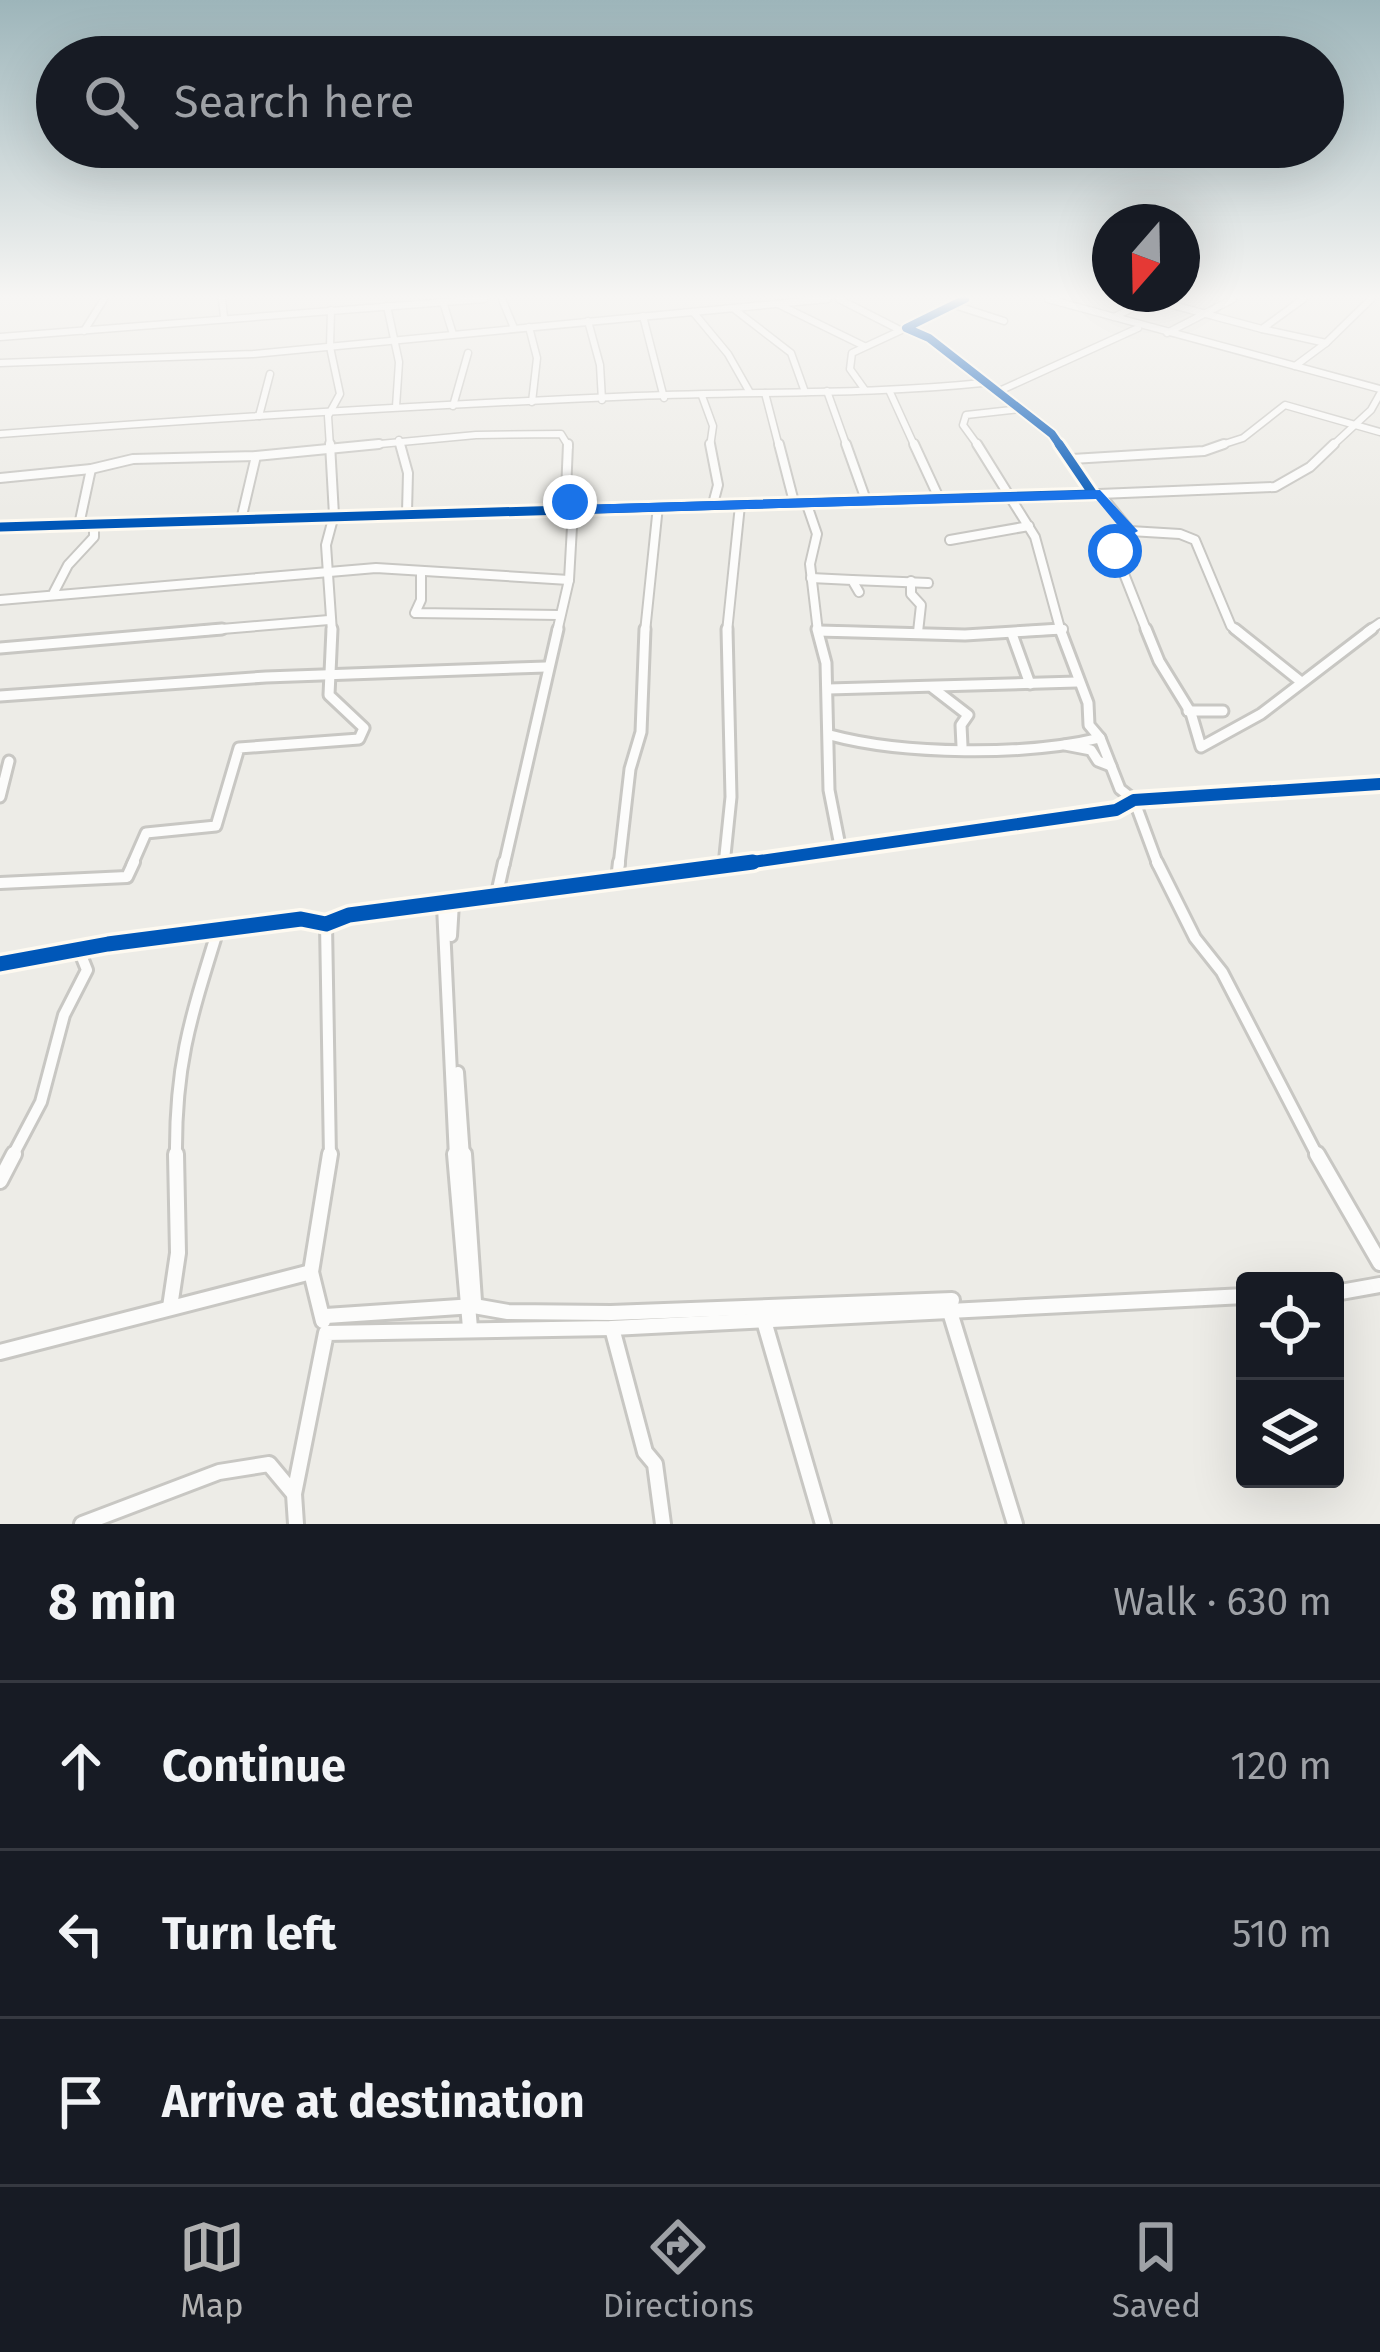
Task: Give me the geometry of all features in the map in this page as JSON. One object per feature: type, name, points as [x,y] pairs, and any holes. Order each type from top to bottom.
[{"type":"street","points":[[0,883],[127,877],[146,833],[216,826],[239,748],[359,739],[364,728],[329,695],[326,545],[334,515],[328,416],[340,380],[337,370]]},
{"type":"street","points":[[396,407],[398,370]]},
{"type":"street","points":[[453,406],[463,370]]},
{"type":"street","points":[[532,402],[536,370]]},
{"type":"street","points":[[600,370],[602,400]]},
{"type":"street","points":[[657,370],[664,398]]},
{"type":"street","points":[[736,370],[749,391]]},
{"type":"street","points":[[799,370],[805,392]]},
{"type":"street","points":[[853,370],[866,391]]},
{"type":"street","points":[[967,370],[1052,434],[1130,531]]},
{"type":"street","points":[[998,392],[1047,370]]},
{"type":"street","points":[[0,527],[1275,487],[1310,467],[1380,392],[1308,370]]},
{"type":"street","points":[[259,416],[270,374]]},
{"type":"street","points":[[0,434],[333,410],[982,383]]},
{"type":"street","points":[[889,390],[939,498]]},
{"type":"street","points":[[827,392],[866,500]]},
{"type":"street","points":[[733,394],[765,394]]},
{"type":"street","points":[[765,394],[800,502],[817,534],[811,578],[828,689],[830,790],[841,851]]},
{"type":"street","points":[[702,396],[713,426],[709,453],[718,484],[713,504]]},
{"type":"street","points":[[1072,459],[1204,451],[1243,438],[1285,406],[1380,432]]},
{"type":"street","points":[[1020,409],[962,419],[1029,526],[1077,682],[1088,703],[1089,725],[1100,738],[1120,789],[1135,800],[1144,836],[1195,938],[1222,972],[1335,1190],[1380,1263]]},
{"type":"street","points":[[0,478],[91,469],[133,459],[256,456],[400,440],[557,432],[569,445],[566,492],[573,509],[569,580],[496,898]]},
{"type":"street","points":[[400,440],[408,472],[406,512]]},
{"type":"street","points":[[242,520],[256,456]]},
{"type":"street","points":[[79,525],[91,469]]},
{"type":"street","points":[[724,865],[731,797],[727,612],[740,505]]},
{"type":"street","points":[[617,880],[630,769],[641,732],[646,608],[658,506]]},
{"type":"street","points":[[55,592],[68,565],[94,537],[94,526]]},
{"type":"street","points":[[950,540],[1029,526]]},
{"type":"street","points":[[1300,681],[1231,626],[1195,540],[1180,534],[1130,531],[1117,536],[1115,551],[1159,661],[1188,711],[1195,740],[1207,748],[1258,717],[1380,623]]},
{"type":"street","points":[[0,600],[329,571],[569,580]]},
{"type":"street","points":[[422,571],[421,600],[415,614],[558,616]]},
{"type":"street","points":[[811,578],[928,583]]},
{"type":"street","points":[[852,580],[859,592]]},
{"type":"street","points":[[910,581],[921,605],[918,632]]},
{"type":"street","points":[[0,648],[329,620]]},
{"type":"street","points":[[819,631],[1012,634],[1063,628]]},
{"type":"street","points":[[1012,634],[1030,684]]},
{"type":"street","points":[[0,697],[546,667]]},
{"type":"street","points":[[828,689],[1077,682]]},
{"type":"street","points":[[928,686],[957,702],[968,716],[961,725],[962,746]]},
{"type":"street","points":[[1188,711],[1223,711]]},
{"type":"street","points":[[830,735],[849,743],[962,746],[1100,738]]},
{"type":"street","points":[[1060,743],[1090,751],[1111,766]]},
{"type":"street","points":[[0,797],[9,761]]},
{"type":"street","points":[[0,964],[203,932],[301,919],[326,924],[349,915],[841,851],[1116,810],[1135,800],[1380,784]]},
{"type":"street","points":[[448,904],[474,1306]]},
{"type":"street","points":[[448,904],[452,1122],[470,1328]]},
{"type":"street","points":[[296,1524],[294,1495],[326,1324],[310,1272],[330,1169],[326,924]]},
{"type":"street","points":[[170,1306],[178,1253],[175,1092],[180,1054],[212,963],[215,939],[203,932]]},
{"type":"street","points":[[0,1181],[41,1102],[64,1016],[87,970],[80,950]]},
{"type":"street","points":[[0,1352],[310,1272]]},
{"type":"street","points":[[1344,1291],[1380,1285]]},
{"type":"street","points":[[326,1324],[470,1328],[1236,1296]]},
{"type":"street","points":[[326,1324],[474,1306],[612,1321],[764,1321],[951,1306]]},
{"type":"street","points":[[951,1306],[1015,1524]]},
{"type":"street","points":[[612,1321],[640,1402]]},
{"type":"street","points":[[612,1321],[645,1452],[655,1464],[663,1524]]},
{"type":"street","points":[[764,1321],[824,1524]]},
{"type":"street","points":[[82,1524],[219,1472],[269,1464],[294,1495]]},
{"type":"cycle path","points":[[0,527],[1093,494],[1052,434],[970,370]]},
{"type":"cycle path","points":[[0,964],[108,944],[301,919],[326,924],[349,915],[443,906],[1116,810],[1134,800],[1380,784]]},
{"type":"route","points":[[570,502],[573,509],[1100,494],[1130,531],[1117,536],[1115,551]]}]
